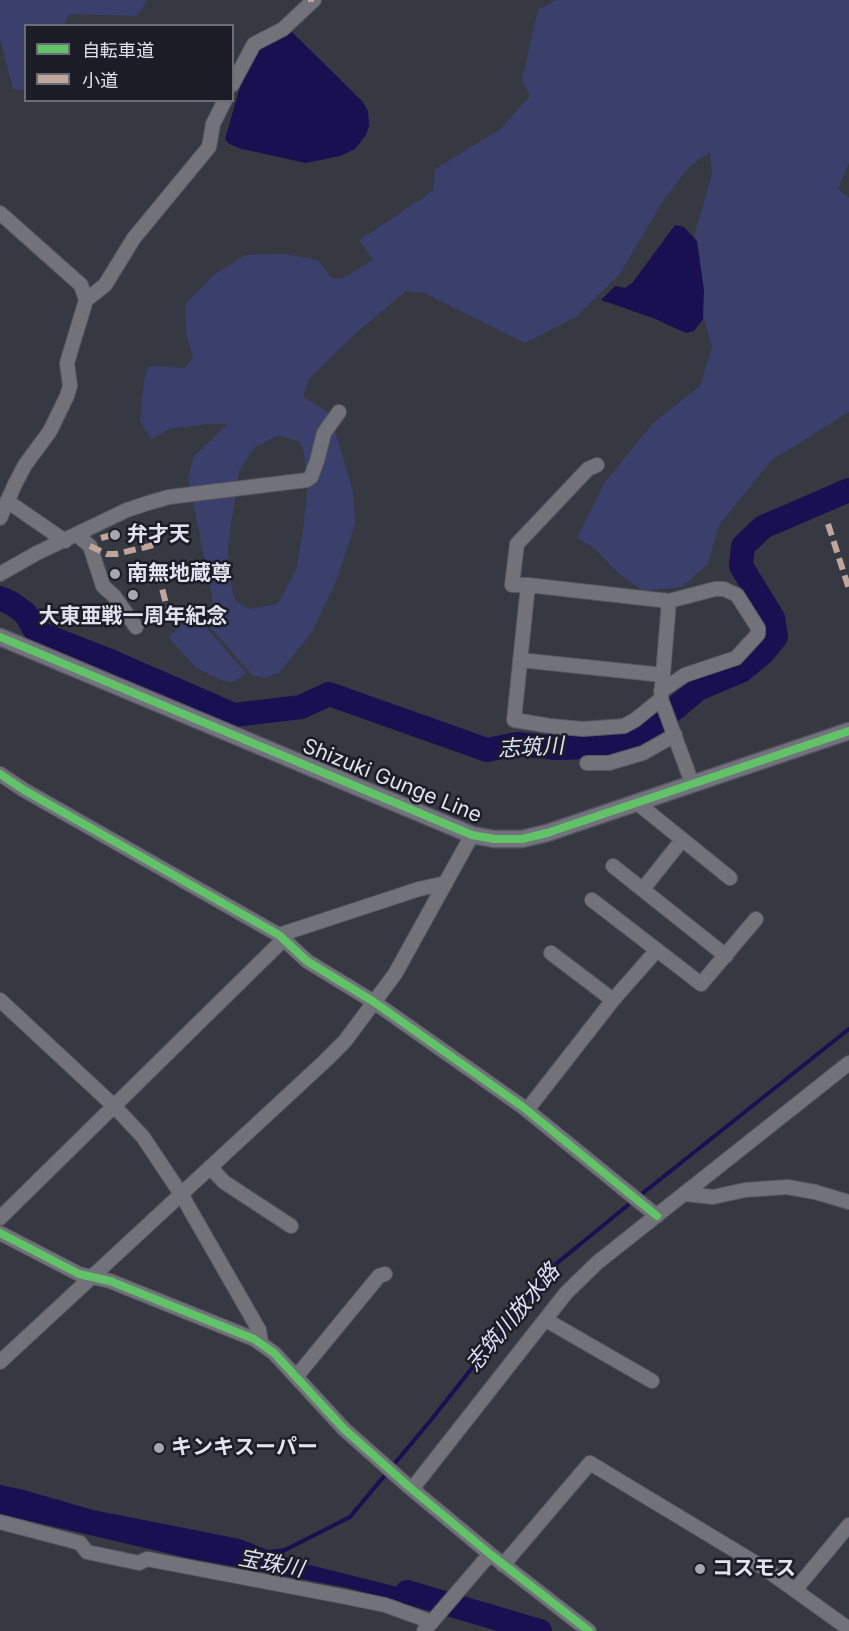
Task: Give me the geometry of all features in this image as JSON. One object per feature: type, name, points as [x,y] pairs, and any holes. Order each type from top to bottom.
[{"type":"main road","name":"Shizuki Gunge Line","points":[[0,637],[472,835],[507,840],[547,833],[849,731]]},
{"type":"street","points":[[234,81],[254,44],[283,29],[314,0]]},
{"type":"street","points":[[0,518],[25,465],[50,431],[67,396],[70,386],[67,363],[86,300],[105,285],[134,238],[209,147],[213,124],[224,102]]},
{"type":"street","points":[[0,213],[81,285],[86,300]]},
{"type":"street","points":[[0,574],[37,553],[127,510],[169,497],[307,480],[311,477],[317,461],[324,433],[339,412]]},
{"type":"street","points":[[528,585],[514,720],[583,729],[624,726],[662,699],[691,672],[736,658],[758,634],[758,628],[732,591],[715,589],[669,601],[528,585],[512,585],[517,544],[588,469],[597,465]]},
{"type":"street","points":[[7,501],[71,538],[90,546],[101,583],[114,596],[136,627]]},
{"type":"street","points":[[114,596],[121,595],[128,600]]},
{"type":"street","points":[[669,601],[662,699],[692,783]]},
{"type":"street","points":[[520,660],[663,675]]},
{"type":"street","points":[[587,763],[609,763],[643,753],[673,730]]},
{"type":"street","points":[[0,774],[281,938],[307,961],[374,1002],[469,1067],[527,1110],[657,1216]]},
{"type":"street","points":[[636,802],[730,878]]},
{"type":"street","points":[[0,1362],[345,1041],[412,946],[472,835]]},
{"type":"street","points":[[643,890],[682,840]]},
{"type":"street","points":[[613,866],[726,956]]},
{"type":"street","points":[[0,1218],[281,938],[419,889],[446,883]]},
{"type":"street","points":[[592,900],[701,984],[756,919]]},
{"type":"street","points":[[527,1110],[613,1000],[657,950]]},
{"type":"street","points":[[551,953],[613,1000]]},
{"type":"street","points":[[0,1000],[114,1106],[143,1137],[181,1194],[259,1330],[261,1344]]},
{"type":"street","points":[[409,1487],[566,1293],[598,1262],[849,1064]]},
{"type":"street","points":[[210,1167],[224,1182],[291,1226]]},
{"type":"street","points":[[685,1194],[713,1197],[745,1190],[787,1187],[815,1191],[849,1203]]},
{"type":"street","points":[[0,1233],[79,1274],[110,1281],[254,1339],[274,1353],[344,1429],[371,1454],[503,1565],[589,1631]]},
{"type":"street","points":[[296,1377],[379,1276],[385,1274]]},
{"type":"street","points":[[546,1320],[652,1381]]},
{"type":"street","points":[[503,1565],[590,1463],[764,1568],[849,1629]]},
{"type":"street","points":[[0,1522],[80,1543],[87,1552],[139,1563],[147,1559],[385,1605],[431,1623],[490,1554]]},
{"type":"street","points":[[795,1590],[849,1525]]},
{"type":"shaded area","points":[[0,0],[147,0],[137,16],[69,14],[64,24],[24,24],[24,90],[13,89],[0,39]]},
{"type":"shaded area","points":[[557,0],[849,0],[849,163],[838,189],[849,198],[849,412],[772,460],[719,525],[708,564],[682,587],[643,591],[618,573],[595,549],[577,538],[605,482],[653,423],[700,386],[712,347],[696,291],[695,233],[712,174],[710,152],[689,167],[663,201],[619,275],[576,317],[525,343],[424,293],[406,291],[356,333],[309,379],[303,397],[327,411],[353,491],[355,524],[337,579],[312,632],[280,672],[265,678],[252,675],[209,626],[213,602],[188,477],[194,456],[228,424],[169,429],[151,440],[140,421],[144,380],[149,366],[185,368],[193,358],[186,333],[185,304],[215,274],[246,255],[284,254],[317,260],[333,279],[343,278],[373,260],[359,240],[433,191],[435,169],[499,130],[530,96],[522,80],[538,10]],"holes":[[[279,435],[300,442],[304,454],[307,490],[296,570],[277,604],[248,609],[237,602],[234,597],[228,569],[228,546],[239,471],[254,448]]]},
{"type":"shaded area","points":[[194,614],[246,673],[235,682],[223,681],[196,668],[168,637]]},
{"type":"water","points":[[292,32],[362,101],[368,111],[369,126],[366,135],[355,149],[340,156],[306,163],[242,149],[229,144],[225,139],[240,87],[258,50]]},
{"type":"water","points":[[675,225],[684,227],[697,241],[704,290],[703,319],[694,331],[686,333],[653,318],[601,300],[615,286],[625,288],[633,282]]},
{"type":"water","name":"宝珠川","points":[[0,1485],[93,1510],[240,1539],[298,1562],[442,1598],[431,1609],[344,1587],[188,1558],[0,1514]]},
{"type":"waterway","name":"志筑川","points":[[0,598],[25,613],[36,632],[110,661],[234,715],[301,707],[329,694],[487,750],[517,744],[558,748],[616,746],[629,744],[698,689],[741,671],[763,653],[776,637],[773,618],[741,566],[743,546],[763,527],[849,490]]},
{"type":"waterway","name":"志筑川放水路","points":[[638,1197],[849,1029]]},
{"type":"waterway","name":"志筑川放水路","points":[[269,1552],[285,1550],[350,1517],[431,1420],[551,1268],[633,1201]]},
{"type":"waterway","name":"宝珠川","points":[[407,1592],[540,1631]]},
{"type":"marked path","points":[[828,524],[849,589]]},
{"type":"marked path","points":[[101,538],[112,535]]},
{"type":"marked path","points":[[90,546],[107,554],[116,554],[154,545]]},
{"type":"marked path","points":[[158,572],[167,608],[182,620]]},
{"type":"cycle path","points":[[0,637],[472,835],[494,839],[522,839],[547,833],[849,731]]},
{"type":"cycle path","points":[[0,774],[24,790],[279,935],[307,961],[374,1002],[523,1107],[657,1216]]},
{"type":"cycle path","points":[[0,1233],[79,1274],[110,1281],[254,1339],[274,1353],[344,1429],[407,1485],[490,1554],[589,1631]]},
{"type":"place","name":"弁才天","points":[[115,535]]},
{"type":"place","name":"南無地蔵尊","points":[[115,574]]},
{"type":"place","name":"大東亜戦一周年紀念","points":[[133,595]]},
{"type":"place","name":"キンキスーパー","points":[[159,1448]]},
{"type":"place","name":"コスモス","points":[[700,1569]]}]
